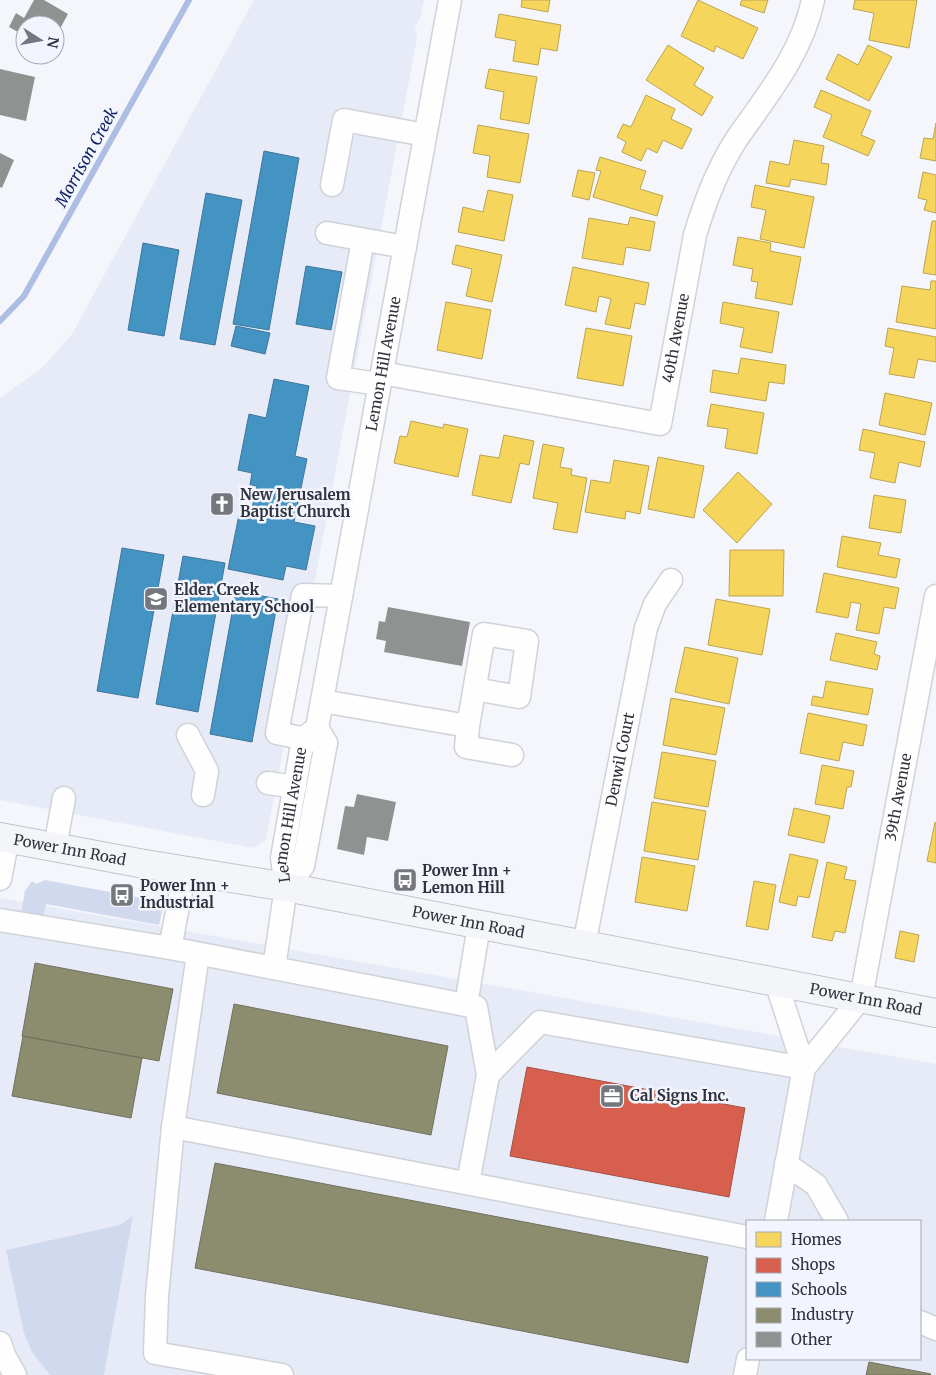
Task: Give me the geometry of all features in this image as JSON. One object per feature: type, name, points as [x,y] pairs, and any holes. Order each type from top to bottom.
[{"type":"main road","name":"Power Inn Road","points":[[4,838],[185,871],[286,887],[936,1013]]},
{"type":"street","name":"Lemon Hill Avenue","points":[[286,887],[303,866],[315,737],[450,0]]},
{"type":"street","name":"40th Avenue","points":[[380,378],[660,424],[695,235],[704,205],[719,170],[738,138],[782,76],[800,40],[812,0]]},
{"type":"street","points":[[332,185],[344,120],[425,135]]},
{"type":"street","points":[[327,233],[405,247]]},
{"type":"street","points":[[363,240],[338,378],[380,378]]},
{"type":"street","name":"Denwil Court","points":[[584,945],[646,628],[655,604],[671,580]]},
{"type":"street","points":[[315,737],[277,733],[303,595],[341,596]]},
{"type":"street","name":"39th Avenue","points":[[861,998],[936,596]]},
{"type":"street","points":[[475,689],[466,747],[512,756]]},
{"type":"street","points":[[322,701],[468,726]]},
{"type":"street","points":[[188,735],[207,771],[203,795]]},
{"type":"street","name":"Lemon Hill Avenue","points":[[286,887],[282,858],[295,787],[315,737]]},
{"type":"street","points":[[268,783],[295,787]]},
{"type":"street","points":[[55,847],[64,798]]},
{"type":"street","points":[[0,879],[4,838]]},
{"type":"street","points":[[170,948],[185,871]]},
{"type":"street","points":[[274,968],[286,887]]},
{"type":"street","points":[[0,920],[170,948],[476,1007],[488,1075],[468,1183]]},
{"type":"street","points":[[466,1005],[479,925]]},
{"type":"street","points":[[198,954],[173,1127],[156,1296],[155,1353],[282,1375]]},
{"type":"street","points":[[776,982],[804,1068]]},
{"type":"street","points":[[776,1220],[804,1068],[861,998]]},
{"type":"street","points":[[488,1075],[540,1022],[804,1068]]},
{"type":"street","points":[[173,1127],[746,1237]]},
{"type":"street","points":[[786,1164],[816,1185],[836,1220]]},
{"type":"street","points":[[921,1322],[936,1329]]},
{"type":"street","points":[[0,1343],[15,1375]]},
{"type":"street","points":[[745,1375],[748,1360]]},
{"type":"shaded area","name":"Elder Creek Elementary School","points":[[254,0],[424,0],[420,19],[415,27],[417,38],[266,840],[253,848],[0,800],[0,398],[42,368],[72,334]]},
{"type":"shaded area","points":[[45,880],[164,902],[159,925],[46,904],[42,921],[20,919],[25,891],[32,881],[36,884]]},
{"type":"shaded area","points":[[0,898],[936,1064],[936,1375],[0,1375]]},
{"type":"shaded area","points":[[133,1216],[104,1375],[50,1375],[32,1352],[24,1333],[6,1250],[120,1225]]},
{"type":"building: Homes","points":[[522,0],[550,0],[548,12],[521,7]]},
{"type":"building: Homes","points":[[698,0],[758,28],[743,59],[716,46],[714,52],[681,36]]},
{"type":"building: Homes","points":[[742,0],[768,0],[764,13],[740,5]]},
{"type":"building: Homes","points":[[855,0],[917,0],[909,48],[869,40],[874,13],[853,9]]},
{"type":"building: Homes","points":[[499,14],[561,25],[557,51],[541,48],[538,65],[513,61],[516,41],[495,37]]},
{"type":"building: Homes","points":[[668,45],[704,68],[694,85],[713,97],[702,116],[646,80]]},
{"type":"building: Homes","points":[[868,45],[892,57],[869,101],[826,79],[838,54],[858,65]]},
{"type":"building: Homes","points":[[489,69],[537,77],[529,124],[500,119],[504,92],[485,88]]},
{"type":"building: Homes","points":[[821,90],[871,111],[861,135],[875,141],[868,156],[823,137],[832,115],[814,107]]},
{"type":"building: Homes","points":[[646,95],[675,109],[671,119],[692,129],[682,149],[663,140],[657,153],[647,148],[641,161],[622,152],[626,142],[617,137],[623,124],[631,127]]},
{"type":"building: Homes","points":[[936,123],[936,161],[920,158],[924,138],[933,139]]},
{"type":"building: Homes","points":[[478,125],[529,134],[520,183],[487,177],[490,156],[473,153]]},
{"type":"building: Homes","points":[[794,140],[824,146],[821,163],[829,164],[826,185],[791,179],[789,187],[766,183],[770,161],[789,165]]},
{"type":"building: Homes","points":[[600,157],[646,171],[640,189],[663,196],[657,216],[593,197],[601,171],[596,170]]},
{"type":"building: Homes","points":[[578,170],[595,173],[589,200],[572,196]]},
{"type":"building: Homes","points":[[923,172],[936,175],[936,213],[924,210],[927,200],[918,198]]},
{"type":"building: Homes","points":[[755,185],[814,197],[804,248],[760,239],[766,210],[751,207]]},
{"type":"building: Homes","points":[[488,190],[513,195],[504,241],[458,232],[463,207],[483,212]]},
{"type":"building: Homes","points":[[630,217],[655,222],[650,251],[626,247],[623,265],[582,258],[589,218],[628,225]]},
{"type":"building: Homes","points":[[932,221],[936,221],[936,275],[923,273]]},
{"type":"building: Homes","points":[[738,237],[771,243],[770,251],[801,257],[792,305],[755,298],[758,282],[751,281],[753,269],[733,265]]},
{"type":"building: Homes","points":[[456,245],[502,255],[492,302],[466,296],[472,269],[452,264]]},
{"type":"building: Homes","points":[[573,267],[649,283],[645,305],[635,303],[630,329],[605,324],[611,299],[599,296],[596,312],[565,305]]},
{"type":"building: Homes","points":[[931,281],[936,281],[936,329],[896,322],[902,286],[930,290]]},
{"type":"building: Homes","points":[[446,302],[491,310],[482,359],[437,350]]},
{"type":"building: Homes","points":[[723,302],[779,312],[772,353],[740,347],[744,328],[720,323]]},
{"type":"building: Homes","points":[[586,328],[632,336],[623,386],[577,378]]},
{"type":"building: Homes","points":[[888,328],[936,337],[936,362],[918,359],[914,378],[889,374],[894,348],[885,346]]},
{"type":"building: Homes","points":[[741,358],[786,365],[784,384],[769,382],[766,401],[710,392],[713,370],[738,374]]},
{"type":"building: Homes","points":[[885,393],[932,403],[925,435],[879,425]]},
{"type":"building: Homes","points":[[711,404],[764,413],[757,454],[725,448],[728,429],[707,426]]},
{"type":"building: Homes","points":[[411,421],[443,428],[444,424],[468,429],[458,477],[394,463],[400,436],[407,437]]},
{"type":"building: Homes","points":[[863,429],[925,442],[920,467],[899,462],[895,483],[870,478],[875,453],[859,450]]},
{"type":"building: Homes","points":[[504,435],[534,441],[529,465],[520,463],[511,503],[472,495],[480,455],[499,458]]},
{"type":"building: Homes","points":[[543,444],[564,448],[560,467],[572,469],[571,475],[587,478],[577,533],[553,529],[558,503],[533,498]]},
{"type":"building: Homes","points":[[658,457],[704,466],[694,518],[648,509]]},
{"type":"building: Homes","points":[[614,460],[649,466],[640,514],[626,511],[625,519],[585,512],[591,480],[610,483]]},
{"type":"building: Homes","points":[[738,472],[772,504],[737,543],[703,510]]},
{"type":"building: Homes","points":[[874,495],[906,500],[901,533],[869,528]]},
{"type":"building: Homes","points":[[842,536],[881,543],[878,555],[900,559],[896,578],[837,567]]},
{"type":"building: Homes","points":[[730,550],[784,550],[783,596],[729,596]]},
{"type":"building: Homes","points":[[824,573],[899,588],[895,609],[884,607],[879,634],[856,630],[861,604],[851,602],[848,618],[816,612]]},
{"type":"building: Homes","points":[[716,599],[770,609],[762,655],[708,645]]},
{"type":"building: Homes","points":[[836,633],[877,642],[874,654],[880,656],[877,670],[830,660]]},
{"type":"building: Homes","points":[[685,647],[738,658],[729,704],[675,692]]},
{"type":"building: Homes","points":[[826,681],[873,689],[868,715],[811,705],[813,696],[823,698]]},
{"type":"building: Homes","points":[[671,698],[725,708],[716,755],[663,745]]},
{"type":"building: Homes","points":[[808,713],[867,725],[863,746],[843,742],[839,761],[800,753]]},
{"type":"building: Homes","points":[[662,752],[716,761],[708,807],[654,798]]},
{"type":"building: Homes","points":[[822,765],[854,771],[851,787],[847,787],[843,809],[815,804]]},
{"type":"building: Homes","points":[[652,802],[706,811],[698,860],[644,851]]},
{"type":"building: Homes","points":[[794,808],[830,816],[824,843],[788,835]]},
{"type":"building: Homes","points":[[936,823],[936,863],[927,861]]},
{"type":"building: Homes","points":[[790,854],[818,860],[809,898],[798,896],[796,906],[779,902]]},
{"type":"building: Homes","points":[[642,857],[695,866],[687,911],[635,902]]},
{"type":"building: Homes","points":[[827,862],[847,867],[844,879],[856,881],[845,933],[835,931],[832,941],[812,937]]},
{"type":"building: Homes","points":[[754,881],[776,885],[768,930],[746,926]]},
{"type":"building: Homes","points":[[900,931],[919,935],[914,962],[895,958]]},
{"type":"building: Shops","points":[[527,1067],[745,1108],[729,1197],[510,1156]]},
{"type":"building: Schools","points":[[264,151],[299,158],[269,330],[233,324]]},
{"type":"building: Schools","points":[[206,193],[242,200],[215,345],[180,339]]},
{"type":"building: Schools","points":[[143,243],[179,250],[164,336],[128,330]]},
{"type":"building: Schools","points":[[306,266],[342,272],[331,330],[296,324]]},
{"type":"building: Schools","points":[[236,326],[270,333],[265,354],[231,346]]},
{"type":"building: Schools","points":[[274,379],[309,386],[295,456],[307,459],[294,522],[315,526],[306,570],[286,566],[283,580],[228,569],[239,515],[250,517],[257,486],[250,485],[252,473],[238,470],[249,414],[266,418]]},
{"type":"building: Schools","points":[[122,548],[164,555],[138,698],[97,691]]},
{"type":"building: Schools","points":[[183,556],[225,563],[198,712],[156,704]]},
{"type":"building: Schools","points":[[236,591],[278,599],[252,742],[210,734]]},
{"type":"building: Industry","points":[[35,963],[173,989],[159,1061],[22,1036]]},
{"type":"building: Industry","points":[[234,1004],[448,1046],[431,1135],[217,1093]]},
{"type":"building: Industry","points":[[23,1036],[142,1058],[131,1118],[12,1096]]},
{"type":"building: Industry","points":[[215,1163],[708,1257],[688,1363],[195,1268]]},
{"type":"building: Industry","points":[[869,1362],[931,1374],[866,1375]]},
{"type":"building: Other","points":[[34,0],[44,0],[68,14],[65,20],[65,15],[26,15]]},
{"type":"building: Other","points":[[15,15],[15,30],[9,27]]},
{"type":"building: Other","points":[[0,69],[35,77],[26,121],[0,115]]},
{"type":"building: Other","points":[[0,153],[14,160],[2,188],[0,187]]},
{"type":"building: Other","points":[[388,607],[470,622],[462,666],[384,652],[386,641],[376,639],[379,621],[385,622]]},
{"type":"building: Other","points":[[357,794],[396,802],[388,841],[367,837],[364,855],[337,849],[345,806],[354,807]]},
{"type":"waterway","name":"Morrison Creek","points":[[0,321],[24,296],[189,0]]},
{"type":"place","name":"New Jerusalem Baptist Church","points":[[222,504]]},
{"type":"place","name":"Elder Creek Elementary School","points":[[156,599]]},
{"type":"place","name":"Power Inn + Lemon Hill","points":[[405,880]]},
{"type":"place","name":"Power Inn + Industrial","points":[[122,895]]},
{"type":"place","name":"Cal Signs Inc.","points":[[612,1096]]}]
